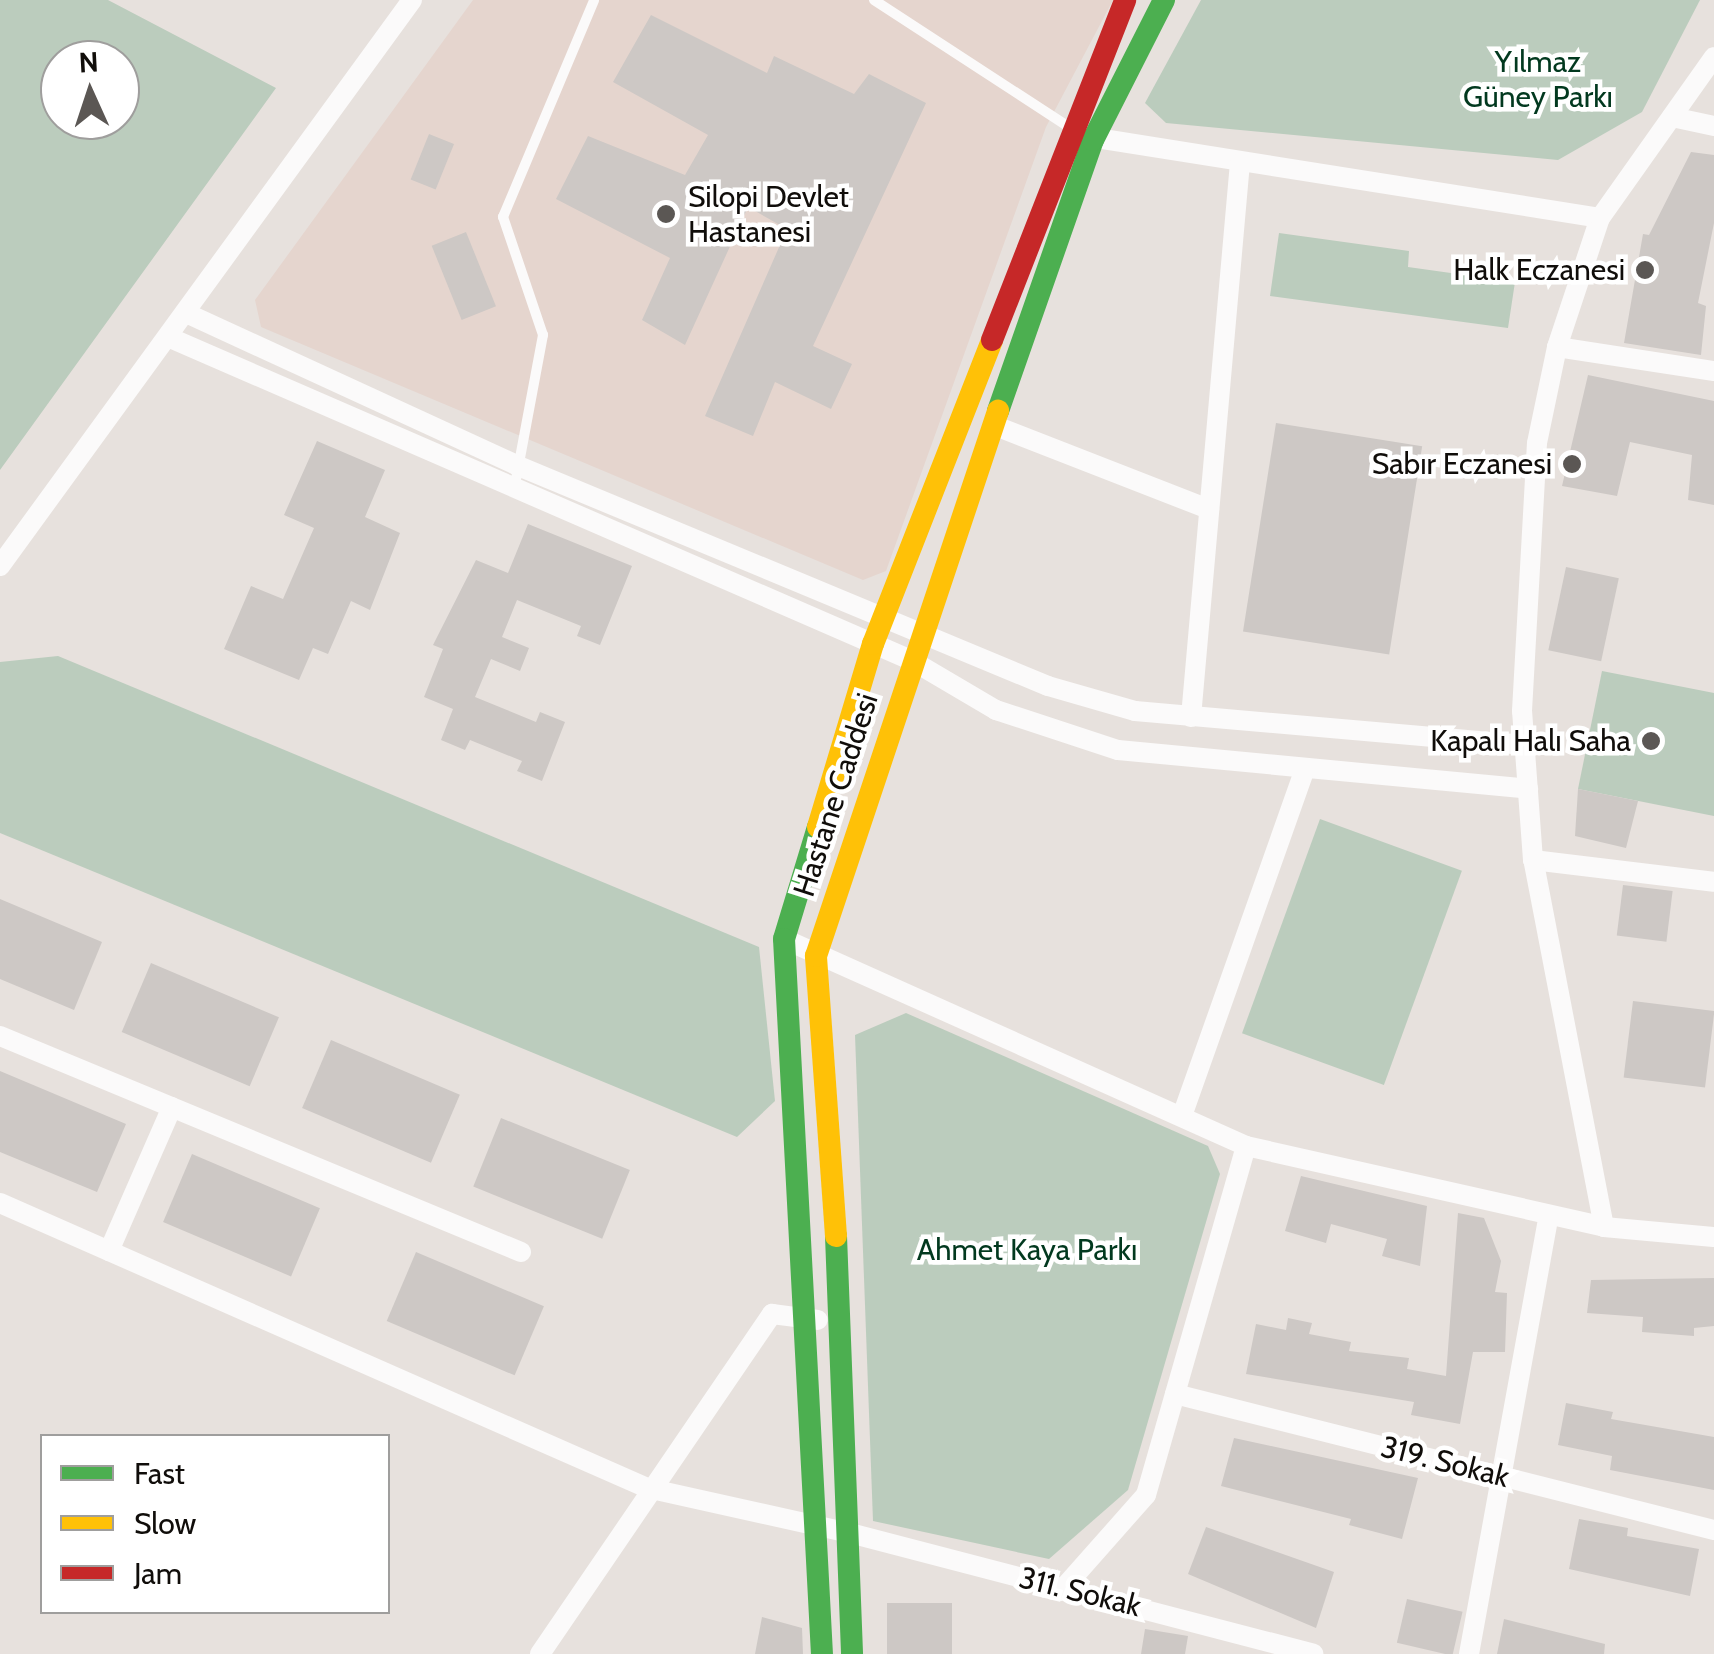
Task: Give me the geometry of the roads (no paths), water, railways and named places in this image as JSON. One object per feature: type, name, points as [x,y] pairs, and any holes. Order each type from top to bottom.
[{"type":"main road","name":"Hastane Caddesi","points":[[822,1654],[809,1316],[784,939],[882,618],[1070,128],[1124,0]]},
{"type":"main road","name":"Hastane Caddesi","points":[[852,1654],[843,1330],[816,956],[911,660],[1093,140],[1164,0]]},
{"type":"street","points":[[0,566],[412,0]]},
{"type":"street","points":[[1604,1227],[1533,860],[1525,745],[1538,443],[1557,347],[1600,218],[1714,57]]},
{"type":"street","points":[[1672,117],[1714,126]]},
{"type":"street","points":[[1070,128],[1093,140],[1600,218]]},
{"type":"street","points":[[1191,717],[1240,163]]},
{"type":"street","points":[[186,313],[516,465],[1048,686],[1135,711],[1525,745]]},
{"type":"street","points":[[168,337],[514,491],[911,660],[996,710],[1118,750],[1528,790]]},
{"type":"street","points":[[1557,347],[1714,371]]},
{"type":"street","points":[[993,425],[1210,509]]},
{"type":"street","points":[[1182,1116],[1305,768]]},
{"type":"street","points":[[1533,860],[1714,882]]},
{"type":"street","points":[[784,939],[1246,1146],[1604,1227],[1714,1237]]},
{"type":"street","points":[[0,1036],[521,1252]]},
{"type":"street","points":[[109,1251],[172,1108]]},
{"type":"street","points":[[1061,1590],[1146,1495],[1246,1146]]},
{"type":"street","name":"311. Sokak","points":[[0,1204],[647,1488],[846,1532],[1061,1590],[1199,1620],[1314,1654]]},
{"type":"street","points":[[1469,1654],[1548,1215]]},
{"type":"street","points":[[540,1654],[647,1488],[772,1314],[809,1316],[843,1330]]},
{"type":"street","name":"319. Sokak","points":[[1175,1394],[1714,1530]]},
{"type":"lane","points":[[514,491],[543,335],[504,217],[594,0]]},
{"type":"lane","points":[[874,0],[1070,128]]},
{"type":"place","name":"Silopi Devlet Hastanesi","points":[[666,214]]},
{"type":"place","name":"Halk Eczanesi","points":[[1645,270]]},
{"type":"place","name":"Sabır Eczanesi","points":[[1572,464]]},
{"type":"place","name":"Kapalı Halı Saha","points":[[1651,741]]},
{"type":"park label","name":"Yılmaz Güney Parkı","points":[[1538,79]]},
{"type":"park label","name":"Ahmet Kaya Parkı","points":[[1027,1250]]}]
